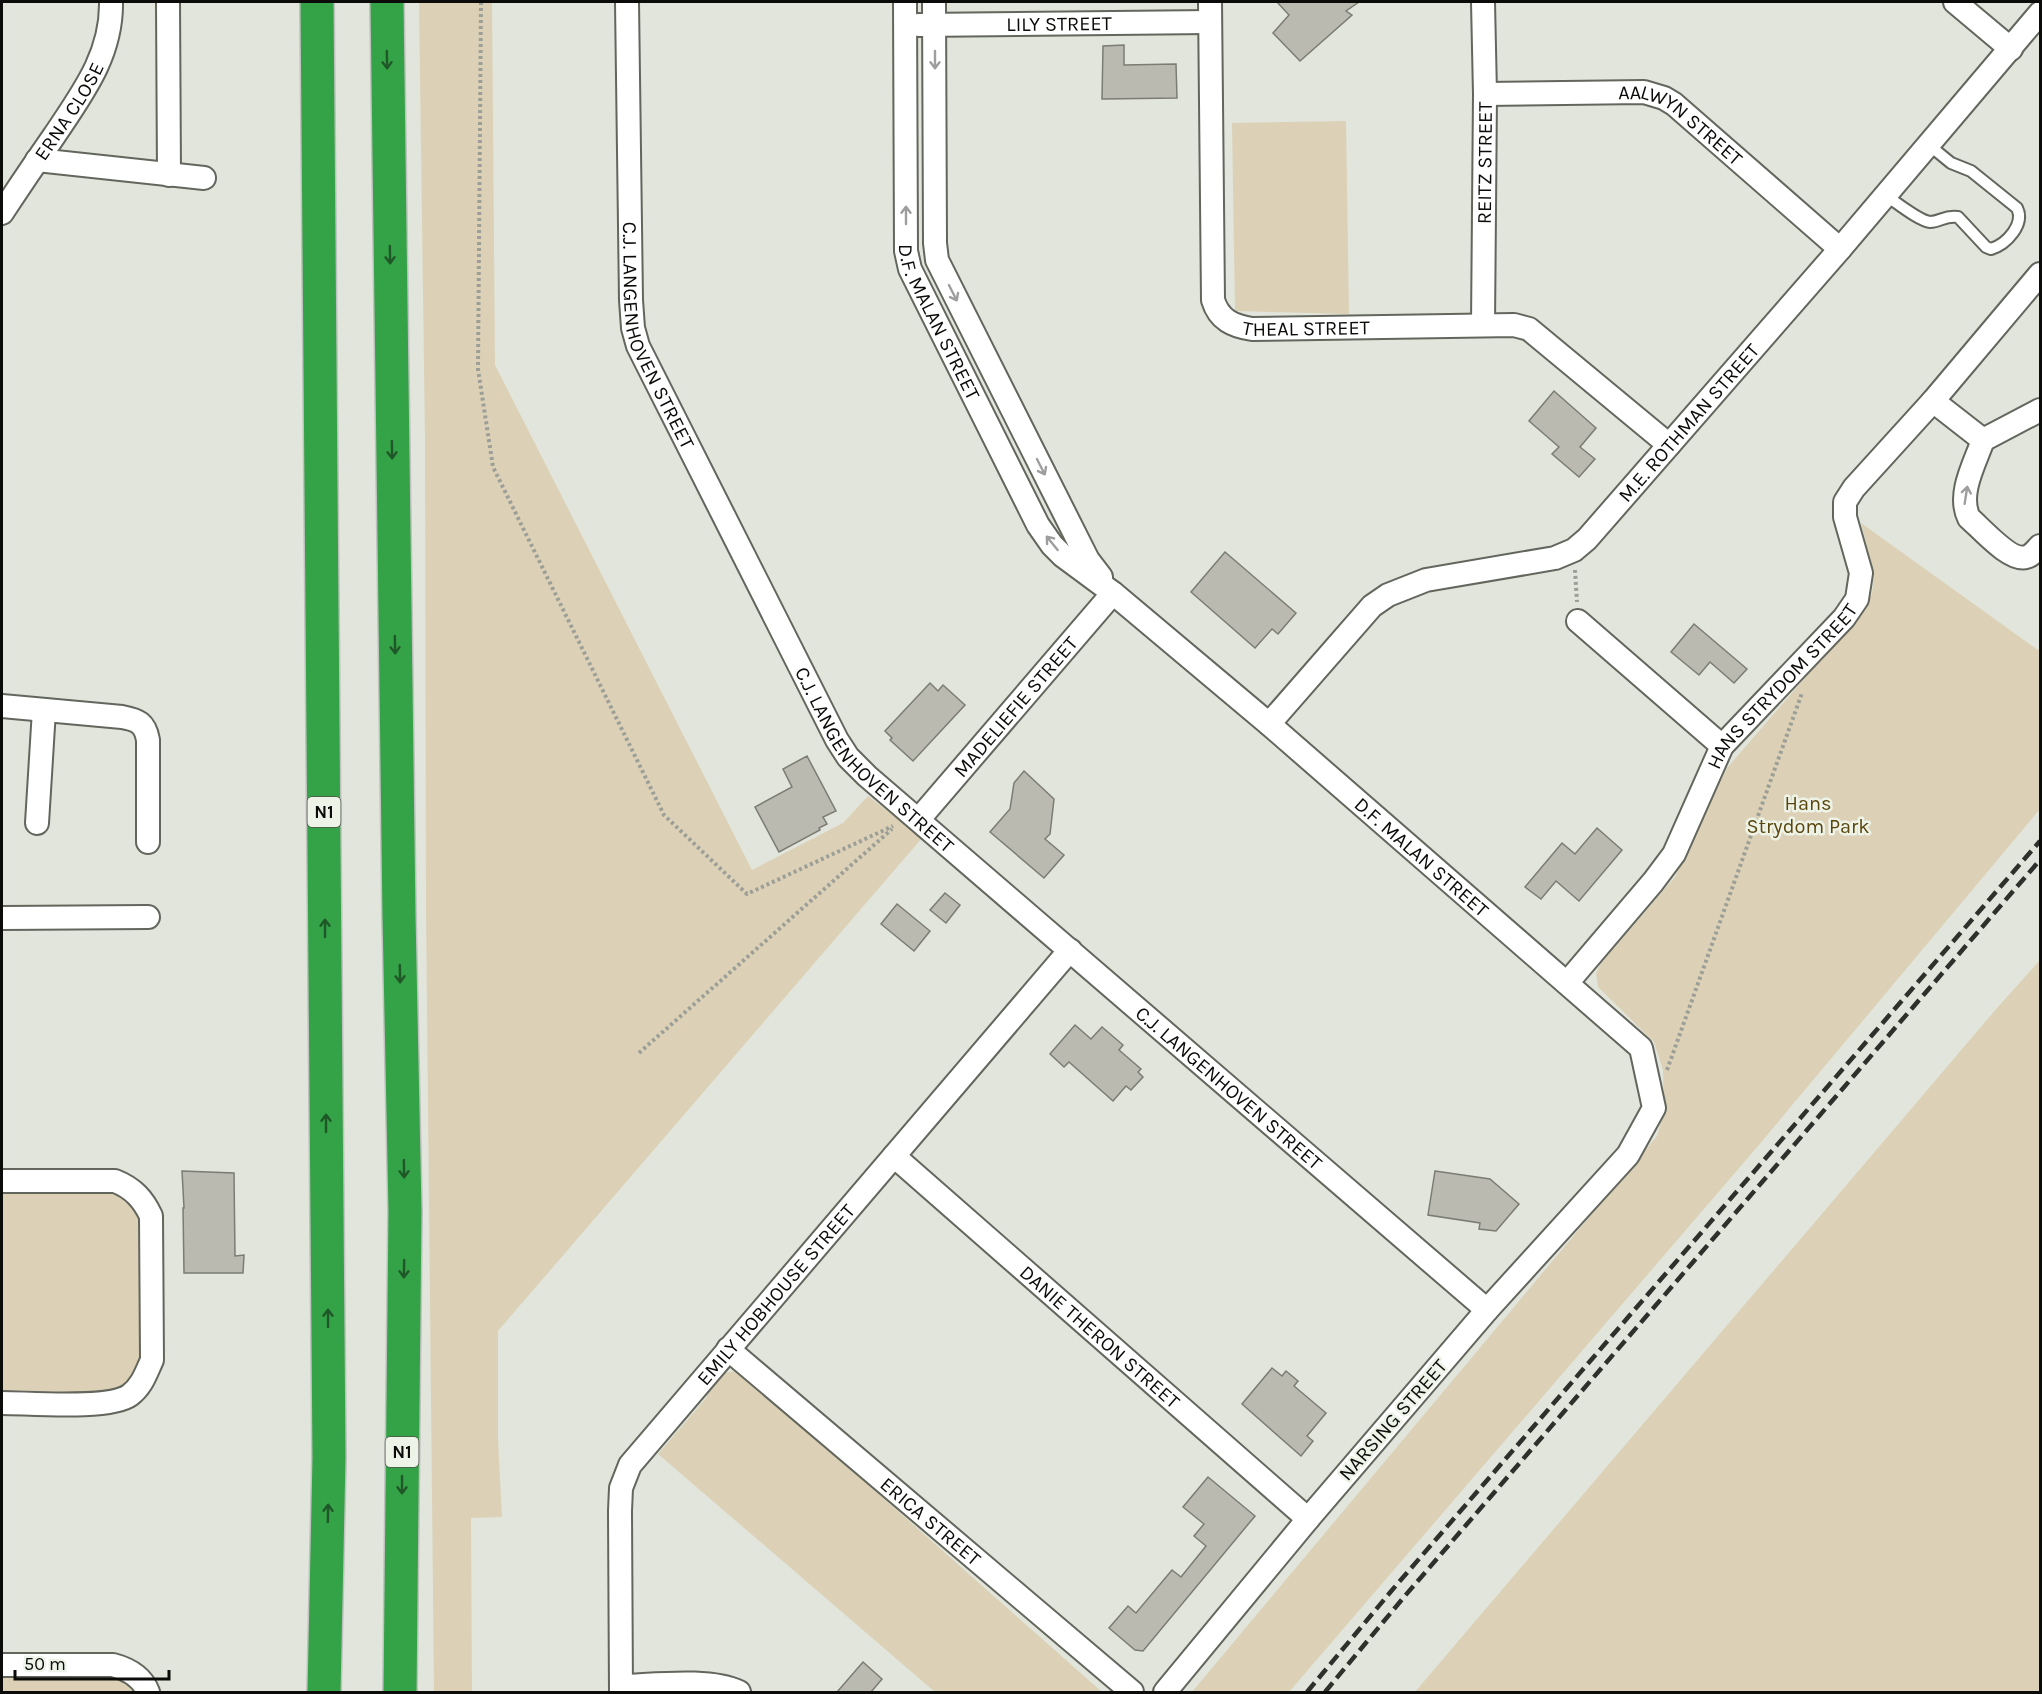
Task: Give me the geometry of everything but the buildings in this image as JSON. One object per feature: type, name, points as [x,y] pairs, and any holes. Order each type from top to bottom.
[{"type":"highway","name":"N1","points":[[317,2],[329,1435],[326,1692]]},
{"type":"highway","name":"N1","points":[[387,2],[405,1211],[400,1692]]},
{"type":"street","name":"ERNA CLOSE","points":[[2,213],[97,69],[105,49],[111,2]]},
{"type":"street","points":[[168,2],[169,175]]},
{"type":"street","name":"C.J. LANGENHOVEN STREET","points":[[627,2],[631,300],[633,327],[638,346],[837,740],[848,757],[867,776],[1487,1310]]},
{"type":"street","name":"D.F. MALAN STREET","points":[[905,2],[906,251],[911,272],[1038,525],[1052,545],[1064,556],[1113,593],[1269,724],[1641,1048],[1654,1108]]},
{"type":"street","name":"D.F. MALAN STREET","points":[[934,2],[935,243],[937,260],[1088,560],[1113,593]]},
{"type":"street","name":"REITZ STREET","points":[[1483,2],[1485,94],[1483,325]]},
{"type":"street","points":[[1955,2],[2011,49]]},
{"type":"street","name":"LILY STREET","points":[[906,26],[1210,12]]},
{"type":"street","name":"THEAL STREET","points":[[1210,12],[1213,300],[1216,311],[1227,322],[1252,329],[1483,325],[1514,325],[1529,329],[1668,446]]},
{"type":"street","name":"M.E. ROTHMAN STREET","points":[[1269,724],[1372,606],[1388,595],[1405,586],[1426,580],[1555,558],[1574,550],[1587,539],[1840,249],[2040,13]]},
{"type":"street","name":"AALWYN STREET","points":[[1485,94],[1644,92],[1664,98],[1674,104],[1840,249]]},
{"type":"street","points":[[37,160],[204,178]]},
{"type":"street","points":[[911,272],[937,260]]},
{"type":"street","name":"HANS STRYDOM STREET","points":[[1567,983],[1674,854],[1722,746],[1844,618],[1857,599],[1861,573],[1845,517],[1845,502],[1854,488],[1933,401],[2040,274]]},
{"type":"street","points":[[1933,401],[1983,440]]},
{"type":"street","points":[[2040,410],[1983,440],[1964,496],[1965,510],[1969,518],[2010,555],[2017,558],[2029,556],[2040,546]]},
{"type":"street","name":"MADELIEFIE STREET","points":[[919,819],[1113,593]]},
{"type":"street","points":[[1578,621],[1722,746]]},
{"type":"street","points":[[2,706],[122,717],[140,723],[146,729],[148,740],[148,842]]},
{"type":"street","points":[[37,823],[44,710]]},
{"type":"street","points":[[2,918],[148,917]]},
{"type":"street","name":"EMILY HOBHOUSE STREET","points":[[621,1689],[620,1511],[623,1481],[630,1466],[1070,950]]},
{"type":"street","name":"NARSING STREET","points":[[1165,1692],[1308,1519],[1487,1310],[1628,1155],[1654,1108]]},
{"type":"street","name":"DANIE THERON STREET","points":[[894,1156],[1308,1519]]},
{"type":"street","points":[[2,1181],[115,1181],[127,1186],[144,1202],[151,1216],[152,1349],[152,1360],[143,1381],[129,1396],[106,1404],[2,1403]]},
{"type":"street","name":"ERICA STREET","points":[[728,1349],[1132,1692]]},
{"type":"street","points":[[2,1665],[113,1665],[126,1669],[148,1692]]},
{"type":"street","points":[[621,1689],[707,1685],[725,1686],[739,1692]]},
{"type":"lane","points":[[1885,195],[1922,220],[1932,222],[1944,217],[1958,218],[1986,247],[1991,249],[2003,243],[2020,222],[2020,213],[2017,208],[1971,171],[1951,163],[1929,145]]},
{"type":"path","points":[[481,2],[478,369],[493,467],[664,815],[747,894],[895,825],[639,1053]]},
{"type":"path","points":[[1574,550],[1578,621]]},
{"type":"path","points":[[1654,1108],[1805,685]]},
{"type":"green space","points":[[419,2],[492,2],[495,365],[752,870],[843,823],[868,796],[922,838],[498,1331],[498,1440],[502,1517],[471,1518],[472,1692],[434,1692],[426,909],[425,440]]},
{"type":"green space","points":[[1346,121],[1349,314],[1235,311],[1232,123]]},
{"type":"green space","name":"Hans Strydom Park","points":[[1861,523],[2038,650],[2040,647],[2040,809],[1758,1146],[1289,1692],[1192,1692],[1657,1136],[1664,1111],[1663,1070],[1654,1042],[1598,987],[1596,973],[1601,963],[1675,877],[1727,768],[1861,613],[1872,594],[1874,574]]},
{"type":"green space","points":[[2040,960],[2040,1692],[1415,1692],[1997,1008]]},
{"type":"green space","points":[[2,1190],[113,1191],[130,1202],[139,1219],[141,1229],[141,1354],[136,1374],[122,1387],[106,1393],[2,1393]]},
{"type":"green space","points":[[736,1371],[742,1373],[1102,1692],[935,1692],[658,1454],[707,1397],[706,1390],[712,1383],[722,1375]]},
{"type":"green space","points":[[2,1675],[113,1676],[128,1684],[136,1692],[2,1692]]},
{"type":"railway","points":[[1307,1692],[1393,1589],[2040,841]]},
{"type":"railway","points":[[1325,1692],[1404,1597],[2040,860]]}]
